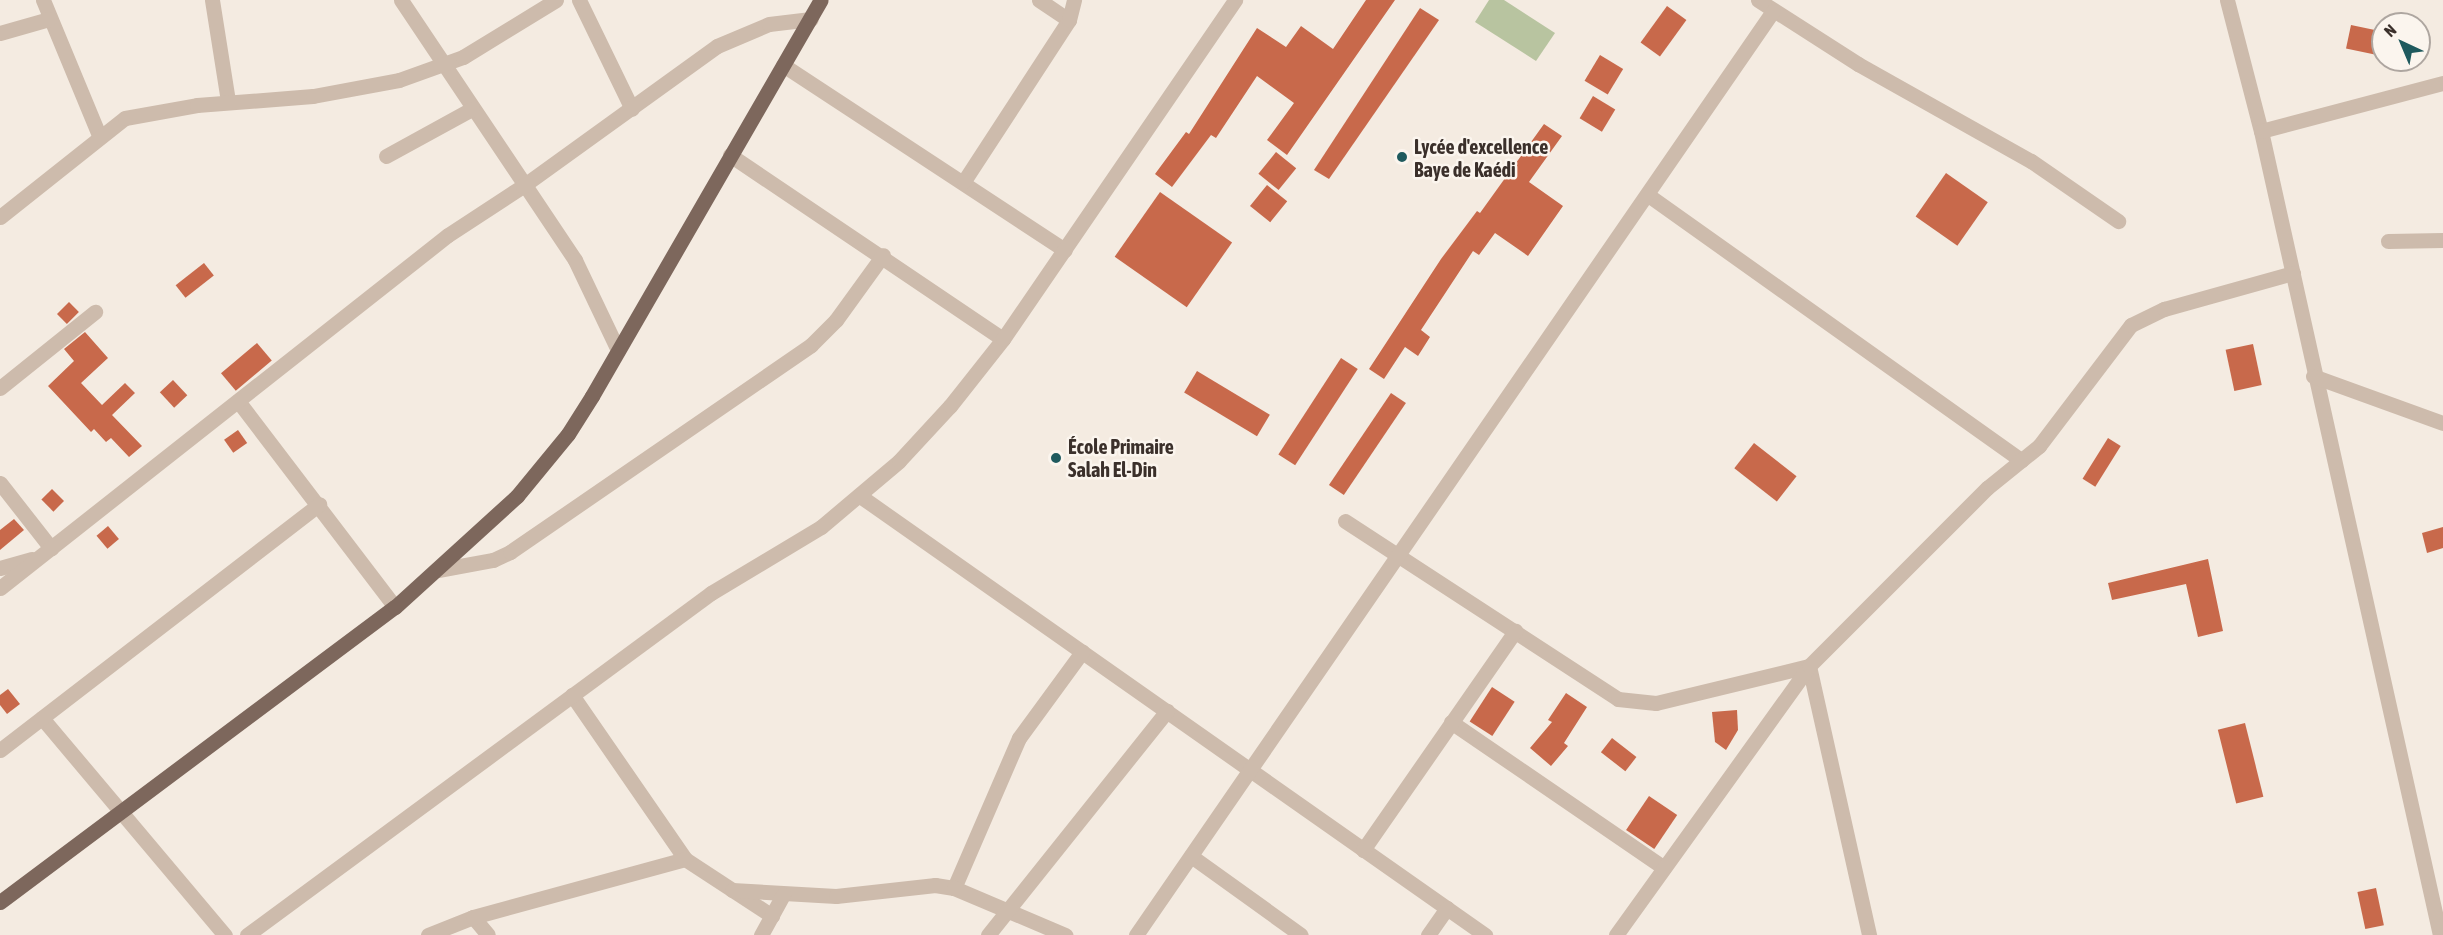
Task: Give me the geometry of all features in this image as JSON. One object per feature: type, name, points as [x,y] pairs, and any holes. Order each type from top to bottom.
[{"type":"main road","points":[[0,902],[395,607],[438,570],[523,489],[568,434],[821,0]]},
{"type":"street","points":[[43,0],[99,135]]},
{"type":"street","points":[[212,0],[228,101]]},
{"type":"street","points":[[401,0],[523,186],[575,260],[618,350]]},
{"type":"street","points":[[0,217],[99,135],[125,118],[228,101],[313,96],[399,81],[463,57],[556,0]]},
{"type":"street","points":[[579,0],[632,109]]},
{"type":"street","points":[[1039,0],[1069,20]]},
{"type":"street","points":[[964,181],[1069,20],[1074,0]]},
{"type":"street","points":[[247,935],[711,593],[821,526],[860,496],[928,431],[1003,339],[1235,0]]},
{"type":"street","points":[[1758,0],[1858,64],[2031,161],[2118,221]]},
{"type":"street","points":[[2228,0],[2261,131],[2293,273],[2313,376],[2440,935]]},
{"type":"street","points":[[1136,935],[1773,11]]},
{"type":"street","points":[[0,33],[50,18]]},
{"type":"street","points":[[0,588],[448,235],[523,186],[736,36],[769,24],[811,19]]},
{"type":"street","points":[[783,64],[964,181],[1065,250]]},
{"type":"street","points":[[2261,131],[2443,82]]},
{"type":"street","points":[[386,156],[472,109]]},
{"type":"street","points":[[730,155],[883,255],[1003,339]]},
{"type":"street","points":[[1648,195],[2021,460]]},
{"type":"street","points":[[2388,241],[2443,240]]},
{"type":"street","points":[[438,570],[493,560],[510,552],[811,345],[836,321],[883,255]]},
{"type":"street","points":[[1616,935],[1809,666],[1980,495],[2051,432],[2131,325],[2164,309],[2293,273]]},
{"type":"street","points":[[0,388],[95,312]]},
{"type":"street","points":[[2313,376],[2443,423]]},
{"type":"street","points":[[238,401],[319,504],[395,607]]},
{"type":"street","points":[[0,483],[46,552]]},
{"type":"street","points":[[860,496],[1485,935]]},
{"type":"street","points":[[0,750],[319,504]]},
{"type":"street","points":[[1345,521],[1618,699],[1635,703],[1656,702],[1809,666]]},
{"type":"street","points":[[0,568],[46,552]]},
{"type":"street","points":[[1363,850],[1515,631]]},
{"type":"street","points":[[954,888],[1019,738],[1082,652]]},
{"type":"street","points":[[1809,666],[1869,935]]},
{"type":"street","points":[[572,695],[685,859],[772,916]]},
{"type":"street","points":[[988,935],[1167,711]]},
{"type":"street","points":[[42,718],[120,814],[225,935]]},
{"type":"street","points":[[1451,722],[1664,868]]},
{"type":"street","points":[[1191,856],[1301,935]]},
{"type":"street","points":[[428,935],[473,917],[685,859]]},
{"type":"street","points":[[732,890],[783,895],[836,896],[916,886],[954,888],[1065,935]]},
{"type":"street","points":[[761,935],[783,895]]},
{"type":"street","points":[[1428,935],[1447,908]]},
{"type":"street","points":[[473,917],[488,935]]},
{"type":"green space","points":[[1489,0],[1504,0],[1555,33],[1536,61],[1475,22]]},
{"type":"building","points":[[1366,0],[1395,0],[1287,155],[1267,140],[1294,103],[1257,76],[1216,138],[1211,135],[1172,187],[1155,174],[1186,132],[1189,134],[1257,28],[1286,47],[1301,26],[1333,49]]},
{"type":"building","points":[[1667,6],[1686,20],[1660,57],[1641,42]]},
{"type":"building","points":[[1420,8],[1439,20],[1329,179],[1314,170]]},
{"type":"building","points":[[2351,25],[2371,29],[2371,54],[2346,48]]},
{"type":"building","points":[[1600,55],[1623,69],[1608,95],[1585,81]]},
{"type":"building","points":[[1593,96],[1615,109],[1602,132],[1580,118]]},
{"type":"building","points":[[1544,124],[1562,136],[1529,182],[1563,206],[1528,256],[1495,233],[1479,255],[1473,251],[1421,330],[1430,337],[1418,356],[1405,347],[1384,379],[1369,369],[1441,259],[1477,211],[1480,213]]},
{"type":"building","points":[[1276,152],[1296,168],[1279,190],[1258,174]]},
{"type":"building","points":[[1946,173],[1988,202],[1957,246],[1916,216]]},
{"type":"building","points":[[1267,185],[1287,201],[1270,222],[1250,206]]},
{"type":"building","points":[[1160,192],[1232,242],[1187,307],[1115,257]]},
{"type":"building","points":[[204,263],[214,276],[185,298],[176,285]]},
{"type":"building","points":[[69,302],[79,312],[67,324],[57,314]]},
{"type":"building","points":[[85,332],[108,358],[81,383],[102,405],[125,383],[135,393],[112,415],[142,446],[129,457],[111,438],[106,442],[94,429],[91,432],[48,386],[74,361],[64,349]]},
{"type":"building","points":[[257,343],[272,361],[236,391],[221,373]]},
{"type":"building","points":[[2253,344],[2262,385],[2234,391],[2226,350]]},
{"type":"building","points":[[1341,358],[1358,369],[1295,465],[1278,454]]},
{"type":"building","points":[[1197,371],[1270,415],[1257,436],[1184,392]]},
{"type":"building","points":[[173,380],[187,395],[174,408],[160,392]]},
{"type":"building","points":[[1391,393],[1406,403],[1344,495],[1329,485]]},
{"type":"building","points":[[238,430],[247,443],[233,453],[224,440]]},
{"type":"building","points":[[2108,438],[2121,446],[2095,487],[2083,479]]},
{"type":"building","points":[[1754,443],[1797,476],[1777,501],[1734,468]]},
{"type":"building","points":[[52,489],[64,501],[53,512],[41,500]]},
{"type":"building","points":[[14,519],[24,530],[0,550],[0,530]]},
{"type":"building","points":[[108,526],[119,539],[107,549],[97,536]]},
{"type":"building","points":[[2443,527],[2443,548],[2427,553],[2422,533]]},
{"type":"building","points":[[2208,559],[2223,631],[2198,637],[2186,584],[2112,600],[2108,583]]},
{"type":"building","points":[[1492,687],[1515,702],[1492,736],[1470,721]]},
{"type":"building","points":[[8,689],[20,704],[7,714],[0,705],[0,695]]},
{"type":"building","points":[[1566,693],[1587,707],[1564,743],[1568,746],[1551,766],[1530,748],[1552,722],[1548,720]]},
{"type":"building","points":[[1737,710],[1738,730],[1726,750],[1715,742],[1712,712]]},
{"type":"building","points":[[2245,723],[2263,797],[2236,804],[2218,730]]},
{"type":"building","points":[[1612,738],[1636,757],[1625,771],[1601,752]]},
{"type":"building","points":[[1649,796],[1677,815],[1654,849],[1626,830]]},
{"type":"building","points":[[2376,888],[2384,925],[2365,929],[2357,892]]},
{"type":"place","name":"Lycée d'excellence Baye de Kaédi","points":[[1402,157]]},
{"type":"place","name":"École Primaire Salah El-Din","points":[[1056,458]]}]
